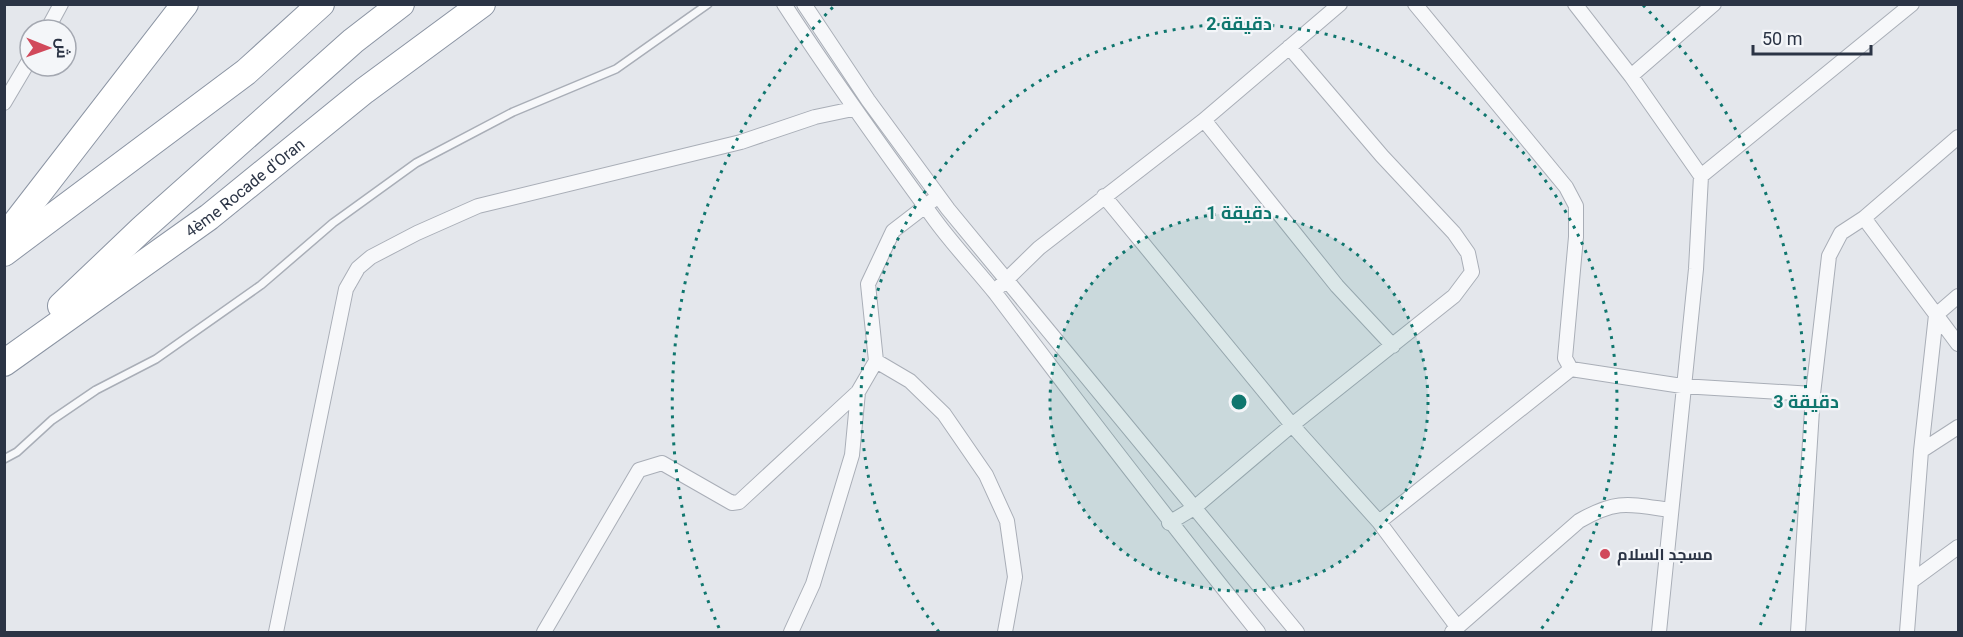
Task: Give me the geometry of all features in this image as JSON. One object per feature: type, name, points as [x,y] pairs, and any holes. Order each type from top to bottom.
[{"type":"highway","points":[[4,238],[185,4]]},
{"type":"highway","points":[[4,253],[246,72],[321,4]]},
{"type":"highway","points":[[4,361],[142,228],[353,41],[401,4]]},
{"type":"highway","name":"4ème Rocade d'Oran","points":[[4,361],[209,217],[364,91],[482,4]]},
{"type":"street","points":[[53,18],[61,4]]},
{"type":"street","points":[[784,4],[852,109],[882,144],[925,206],[1258,633]]},
{"type":"street","points":[[804,4],[868,100],[939,197],[1297,633]]},
{"type":"street","points":[[993,291],[1008,281],[1039,248],[1204,120],[1340,4]]},
{"type":"street","points":[[1415,4],[1566,187],[1576,206],[1576,237],[1565,358],[1571,369]]},
{"type":"street","points":[[1575,4],[1631,76],[1701,176],[1696,269],[1682,386],[1659,633]]},
{"type":"street","points":[[1631,76],[1714,4]]},
{"type":"street","points":[[1701,176],[1912,4]]},
{"type":"street","points":[[1170,523],[1194,508],[1292,425],[1393,346],[1464,286],[1472,272],[1468,253],[1289,47]]},
{"type":"street","points":[[4,103],[8,89],[18,75]]},
{"type":"street","points":[[276,633],[346,289],[358,268],[371,257],[417,232],[478,206],[741,142],[815,117],[852,109]]},
{"type":"street","points":[[1204,120],[1337,286],[1393,346]]},
{"type":"street","points":[[1798,633],[1813,394],[1829,256],[1841,233],[1864,218],[1959,137]]},
{"type":"street","points":[[1104,196],[1292,425],[1379,522],[1455,630],[1587,516],[1603,507],[1628,504],[1670,510]]},
{"type":"street","points":[[544,633],[639,470],[662,463],[732,503],[739,502],[858,392],[876,361],[868,284],[893,231],[939,197]]},
{"type":"street","points":[[1864,218],[1959,344]]},
{"type":"street","points":[[1907,633],[1913,580],[1921,451],[1935,315],[1959,296]]},
{"type":"street","points":[[876,361],[910,381],[944,414],[986,475],[1007,521],[1016,577],[1005,633]]},
{"type":"street","points":[[1379,522],[1571,369],[1682,386],[1813,394]]},
{"type":"street","points":[[791,633],[813,584],[852,455],[858,392]]},
{"type":"street","points":[[1921,451],[1959,427]]},
{"type":"street","points":[[1913,580],[1959,547]]},
{"type":"lane","points":[[4,459],[16,452],[52,420],[96,390],[156,359],[261,285],[333,223],[416,163],[513,112],[616,69],[708,4]]},
{"type":"place","name":"مسجد السلام","points":[[1605,554]]}]
